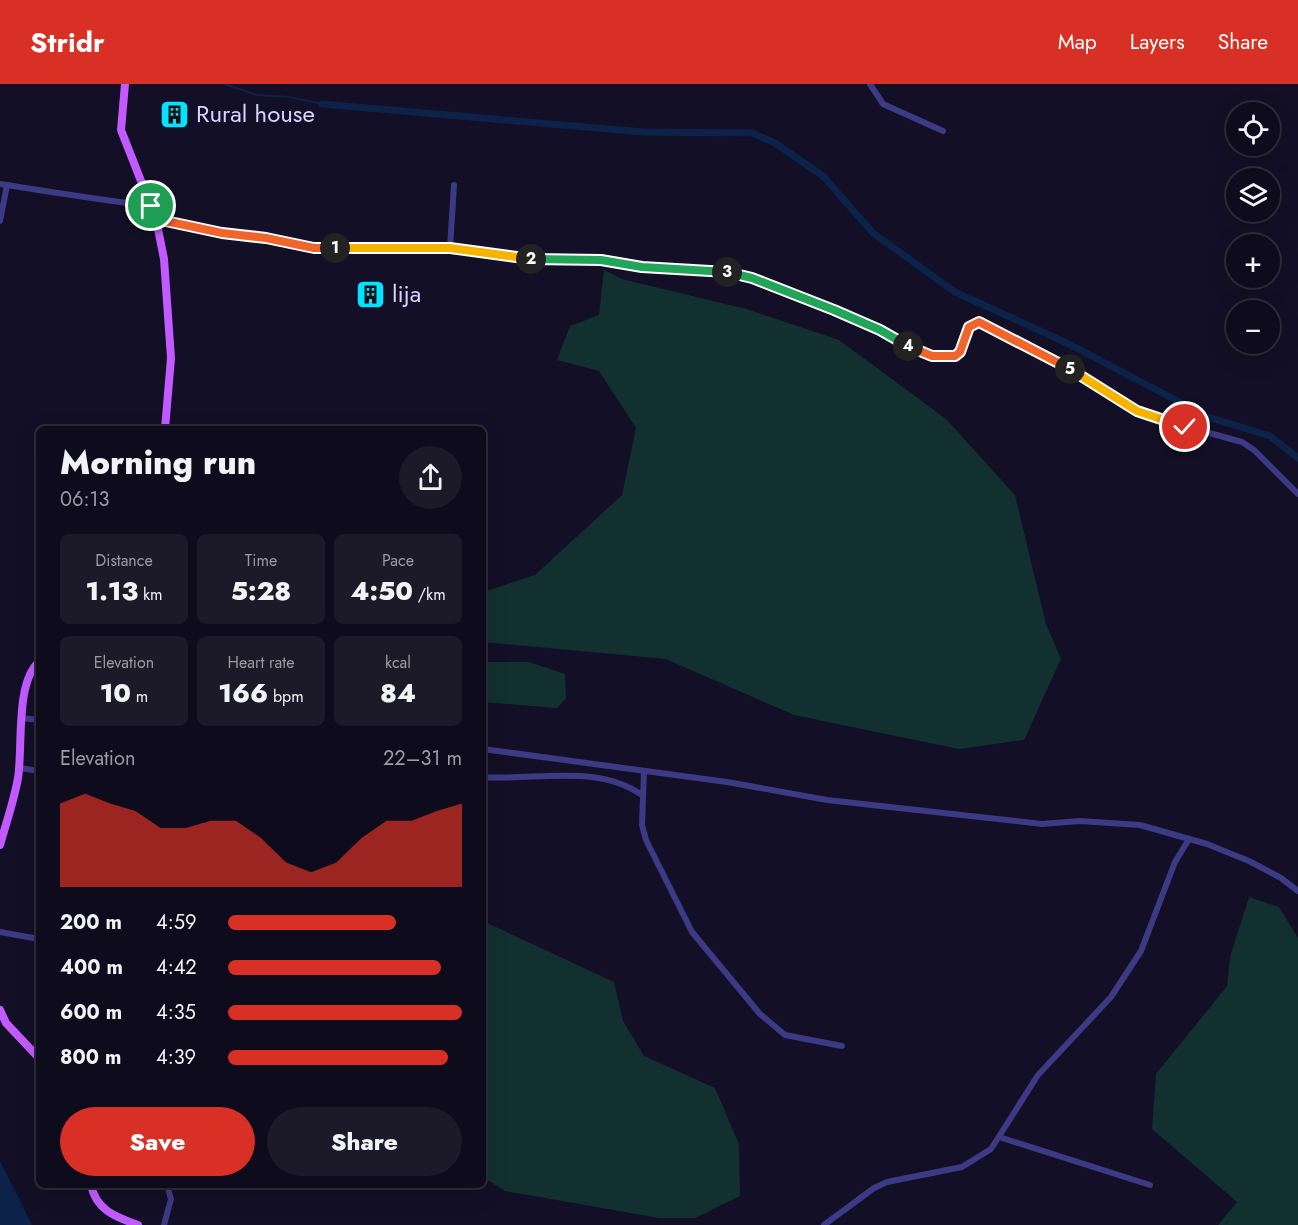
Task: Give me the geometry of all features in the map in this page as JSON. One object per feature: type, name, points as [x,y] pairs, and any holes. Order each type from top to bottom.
[{"type":"main road","points":[[125,84],[121,130],[156,219],[164,259],[171,358],[165,426]]},
{"type":"main road","points":[[0,845],[20,768],[22,718],[32,669],[36,665]]},
{"type":"main road","points":[[0,1010],[6,1023],[36,1055]]},
{"type":"main road","points":[[92,1188],[101,1208],[138,1225]]},
{"type":"street","points":[[870,84],[883,104],[944,131]]},
{"type":"street","points":[[0,221],[3,185],[45,189],[82,198],[151,206]]},
{"type":"street","points":[[450,248],[454,185]]},
{"type":"street","points":[[156,219],[222,233],[266,238],[314,248],[450,248],[550,260],[601,260],[642,267],[733,273],[834,310],[880,330],[904,345],[943,358],[955,356],[960,352],[969,327],[974,323],[985,324],[1083,376],[1148,416],[1242,442],[1254,450],[1298,494]]},
{"type":"street","points":[[22,718],[36,720]]},
{"type":"street","points":[[486,749],[727,782],[827,800],[1031,822],[1080,821],[1140,825],[1189,838],[1249,861],[1281,878],[1298,891]]},
{"type":"street","points":[[20,768],[36,771]]},
{"type":"street","points":[[644,772],[642,825],[646,840],[692,932],[760,1014],[785,1035],[842,1046]]},
{"type":"street","points":[[486,777],[506,779],[548,775],[597,778],[618,781],[642,795]]},
{"type":"street","points":[[824,1225],[845,1207],[887,1182],[962,1167],[991,1149],[1038,1075],[1111,998],[1141,951],[1174,862],[1189,838]]},
{"type":"street","points":[[0,932],[36,938]]},
{"type":"street","points":[[999,1137],[1150,1185]]},
{"type":"street","points":[[164,1225],[171,1199],[168,1188]]},
{"type":"green space","points":[[604,270],[622,279],[746,309],[839,340],[946,419],[1015,495],[1046,624],[1061,659],[1024,740],[959,749],[794,715],[666,659],[486,642],[486,591],[535,575],[622,495],[636,428],[599,371],[557,360],[570,326],[599,315]]},
{"type":"green space","points":[[486,662],[529,662],[565,674],[566,698],[557,708],[486,702]]},
{"type":"green space","points":[[1249,897],[1279,907],[1298,938],[1298,1225],[1218,1225],[1237,1202],[1152,1129],[1156,1074],[1227,986],[1230,957]]},
{"type":"green space","points":[[486,922],[614,982],[623,1021],[644,1056],[715,1088],[739,1144],[740,1196],[695,1218],[659,1218],[505,1191],[486,1179]]},
{"type":"water","points":[[0,1161],[32,1225],[0,1225]]},
{"type":"waterway","points":[[225,84],[257,95],[289,97],[322,104]]},
{"type":"waterway","points":[[322,104],[643,132],[752,133],[775,143],[823,176],[873,233],[955,292],[1067,343],[1208,417],[1270,436],[1298,458]]},
{"type":"place","name":"Rural house","points":[[175,114]]},
{"type":"place","name":"lija","points":[[371,294]]},
{"type":"route","points":[[151,206],[156,219],[222,233],[266,238],[314,248],[450,248],[535,259],[601,260],[642,267],[700,269],[733,273],[752,278],[834,310],[880,330],[904,345],[943,358],[955,356],[960,352],[969,327],[979,322],[1033,348],[1083,376],[1137,411],[1185,427]]}]
